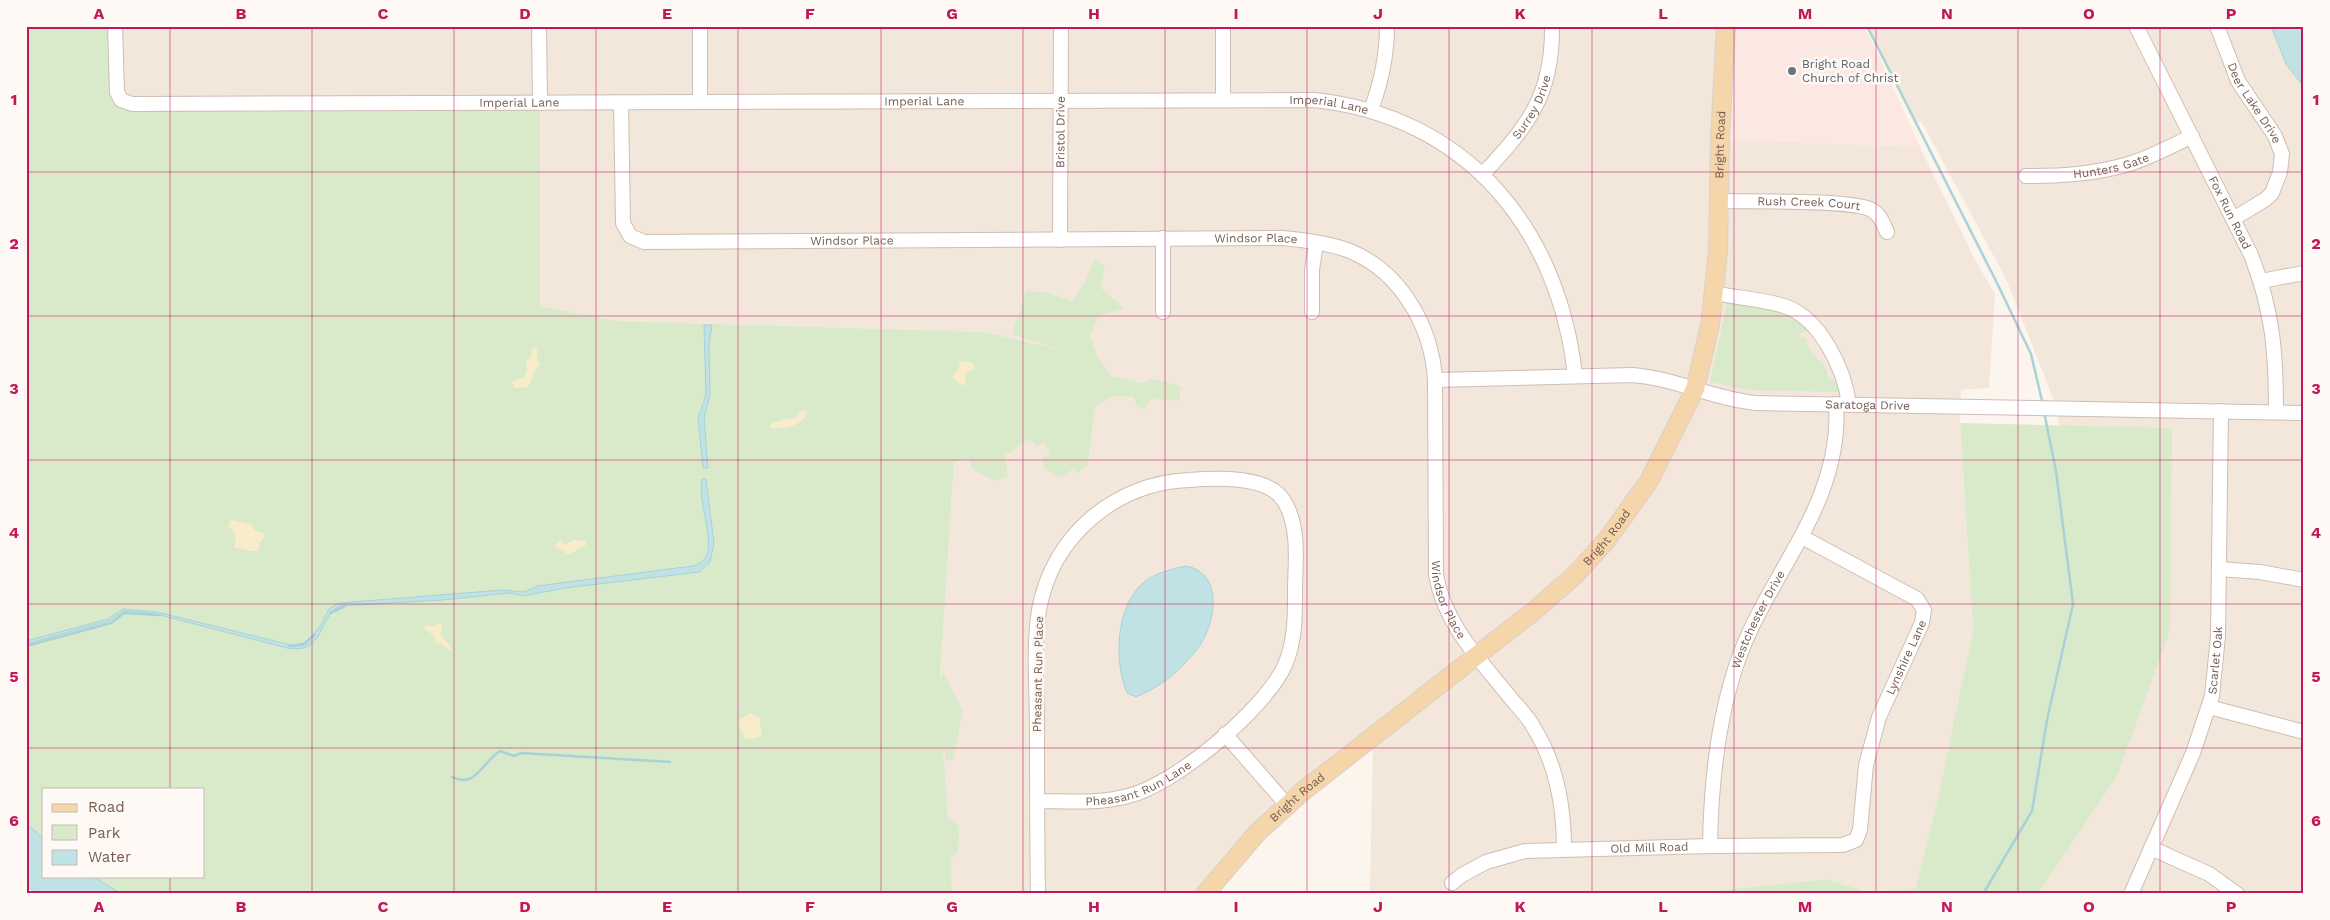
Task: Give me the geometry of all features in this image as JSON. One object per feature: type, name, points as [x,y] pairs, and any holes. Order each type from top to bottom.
[{"type":"main road","name":"Bright Road","points":[[1205,894],[1239,852],[1287,805],[1560,589],[1606,541],[1649,481],[1695,389],[1710,325],[1715,293],[1726,26]]},
{"type":"street","name":"Imperial Lane","points":[[115,26],[118,92],[121,100],[132,104],[1223,100],[1314,100],[1344,103],[1371,110],[1429,136],[1457,154],[1482,175],[1517,214],[1535,241],[1549,270],[1567,326],[1575,376]]},
{"type":"street","points":[[539,26],[540,103]]},
{"type":"street","points":[[700,26],[700,102]]},
{"type":"street","name":"Bristol Drive","points":[[1060,240],[1061,26]]},
{"type":"street","points":[[1223,26],[1223,100]]},
{"type":"street","points":[[1371,110],[1379,89],[1384,64],[1387,26]]},
{"type":"street","name":"Surrey Drive","points":[[1482,175],[1526,125],[1540,99],[1547,76],[1552,26]]},
{"type":"street","name":"Fox Run Road","points":[[2136,26],[2233,219],[2261,281],[2268,306],[2274,341],[2276,412]]},
{"type":"street","name":"Deer Lake Drive","points":[[2217,26],[2238,81],[2275,136],[2282,154],[2280,172],[2272,193],[2266,199],[2233,219]]},
{"type":"street","name":"Windsor Place","points":[[621,103],[624,223],[626,230],[636,240],[667,242],[1282,238],[1339,247],[1374,264],[1397,286],[1413,308],[1425,331],[1433,356],[1435,380],[1436,575],[1442,602],[1450,620],[1534,726],[1546,750],[1555,775],[1561,802],[1564,849]]},
{"type":"street","name":"Hunters Gate","points":[[2026,176],[2079,174],[2106,170],[2149,157],[2192,136]]},
{"type":"street","name":"Rush Creek Court","points":[[1719,201],[1866,207],[1878,214],[1887,232]]},
{"type":"street","points":[[1163,238],[1163,312]]},
{"type":"street","points":[[1312,312],[1312,270],[1316,243]]},
{"type":"street","points":[[2261,281],[2304,273]]},
{"type":"street","name":"Westchester Drive","points":[[1710,846],[1717,749],[1737,664],[1765,604],[1802,537],[1827,480],[1842,405],[1844,375],[1820,334],[1804,318],[1785,306],[1715,293]]},
{"type":"street","name":"Saratoga Drive","points":[[1435,380],[1646,376],[1742,402],[2304,413]]},
{"type":"street","name":"Scarlet Oak","points":[[2131,894],[2192,753],[2209,707],[2216,661],[2221,412]]},
{"type":"street","name":"Pheasant Run Place","points":[[1038,894],[1037,633],[1040,607],[1047,582],[1065,546],[1087,522],[1113,502],[1149,486],[1188,480],[1248,482],[1272,490],[1281,496],[1289,513],[1293,528],[1295,580],[1295,620],[1291,646],[1285,665],[1272,688],[1259,703],[1225,734]]},
{"type":"street","name":"Lynshire Lane","points":[[1802,537],[1917,599],[1924,610],[1922,623],[1879,717],[1866,765],[1859,835],[1853,842]]},
{"type":"street","points":[[2219,569],[2260,572],[2304,580]]},
{"type":"street","points":[[2209,707],[2304,732]]},
{"type":"street","points":[[1225,734],[1287,805]]},
{"type":"street","name":"Pheasant Run Lane","points":[[1038,801],[1104,801],[1143,792],[1178,773],[1225,734]]},
{"type":"street","name":"Old Mill Road","points":[[1452,884],[1474,868],[1498,857],[1525,851],[1710,846],[1844,846],[1853,842]]},
{"type":"street","points":[[2151,848],[2209,874],[2237,894]]},
{"type":"shaded area","points":[[115,26],[1726,26],[1720,139],[1920,147],[1974,258],[1995,294],[1989,388],[1961,390],[1960,423],[1973,630],[1938,797],[1915,889],[1864,891],[1827,879],[1684,894],[1370,894],[1373,736],[1205,894],[952,894],[939,696],[954,462],[1010,453],[984,332],[616,321],[539,306],[539,103],[121,100]]},
{"type":"shaded area","points":[[1726,26],[1865,26],[1920,147],[1720,139]]},
{"type":"shaded area","points":[[1867,26],[2304,26],[2304,894],[2038,894],[2065,854],[2081,605],[2057,408],[2006,279],[1921,121],[1915,123]]},
{"type":"green space","points":[[26,26],[115,26],[121,100],[540,103],[540,306],[616,321],[984,332],[1064,351],[1012,334],[1026,291],[1045,292],[1072,301],[1086,280],[1095,258],[1105,267],[1101,288],[1124,308],[1098,316],[1090,336],[1098,358],[1111,376],[1143,383],[1152,379],[1181,386],[1179,401],[1151,399],[1144,409],[1136,406],[1134,397],[1112,396],[1095,406],[1088,464],[1077,474],[1074,469],[1068,472],[1067,476],[1057,477],[1044,467],[1042,458],[1050,453],[1044,442],[1037,446],[1029,440],[1030,437],[1010,453],[1004,454],[1008,477],[994,481],[971,468],[970,459],[954,462],[940,679],[943,672],[963,711],[953,760],[945,759],[945,750],[943,750],[948,819],[956,821],[959,829],[958,852],[951,860],[952,894],[81,894],[57,878],[205,878],[205,788],[42,788],[42,869],[26,858]]},
{"type":"green space","points":[[767,26],[1048,26],[767,28]]},
{"type":"green space","points":[[1728,298],[1788,313],[1810,330],[1800,333],[1801,338],[1805,337],[1809,344],[1807,347],[1826,368],[1828,379],[1839,383],[1839,392],[1748,390],[1710,382]]},
{"type":"green space","points":[[1960,423],[2172,428],[2170,630],[2117,776],[2038,894],[1684,894],[1827,879],[1864,891],[1915,889],[1938,797],[1973,630]]},
{"type":"sand","points":[[534,347],[537,349],[537,358],[540,365],[536,369],[528,387],[515,388],[512,382],[519,380],[526,374],[526,362],[531,356]]},
{"type":"sand","points":[[960,362],[973,363],[975,368],[965,374],[966,384],[961,385],[953,378]]},
{"type":"sand","points":[[802,410],[806,411],[807,415],[795,424],[786,428],[771,428],[770,424],[795,418]]},
{"type":"sand","points":[[231,520],[252,525],[254,530],[263,533],[264,537],[259,543],[260,546],[257,551],[234,547],[236,539],[234,532],[228,526]]},
{"type":"sand","points":[[573,540],[585,541],[586,544],[569,555],[555,546],[559,541],[565,545]]},
{"type":"sand","points":[[439,623],[442,625],[441,635],[451,647],[451,651],[442,644],[437,643],[433,635],[424,628],[426,625],[432,627]]},
{"type":"sand","points":[[750,713],[759,717],[762,736],[751,739],[745,738],[738,725],[741,719]]},
{"type":"water","points":[[2271,26],[2304,26],[2304,87],[2286,64]]},
{"type":"water","points":[[704,325],[712,325],[709,345],[710,395],[704,418],[708,468],[703,468],[698,418],[706,395]]},
{"type":"water","points":[[702,479],[706,479],[714,543],[710,562],[699,572],[565,588],[523,596],[510,593],[442,600],[340,606],[328,618],[315,641],[300,649],[287,648],[156,614],[124,611],[109,621],[26,644],[26,641],[108,619],[123,609],[157,612],[295,646],[305,645],[321,625],[329,609],[339,603],[503,590],[524,592],[537,586],[693,566],[699,564],[706,557],[708,550],[701,488]]},
{"type":"water","points":[[1186,566],[1197,570],[1205,576],[1210,585],[1213,595],[1213,606],[1208,628],[1197,649],[1173,675],[1161,684],[1136,697],[1127,693],[1120,666],[1120,635],[1122,620],[1127,606],[1134,594],[1147,580],[1163,572]]},
{"type":"water","points":[[26,823],[42,837],[42,878],[96,878],[121,894],[38,894],[26,886]]},
{"type":"waterway","points":[[1867,26],[2031,354],[2043,405]]},
{"type":"waterway","points":[[1983,894],[2032,811],[2047,720],[2073,604],[2056,471],[2044,412]]},
{"type":"waterway","points":[[330,613],[345,606]]},
{"type":"waterway","points":[[26,646],[111,623],[124,613],[159,615]]},
{"type":"waterway","points":[[290,646],[304,644],[314,635]]},
{"type":"waterway","points":[[452,777],[460,780],[473,777],[500,751],[514,756],[521,753],[670,762]]},
{"type":"place","name":"Bright Road Church of Christ","points":[[1792,71]]}]
